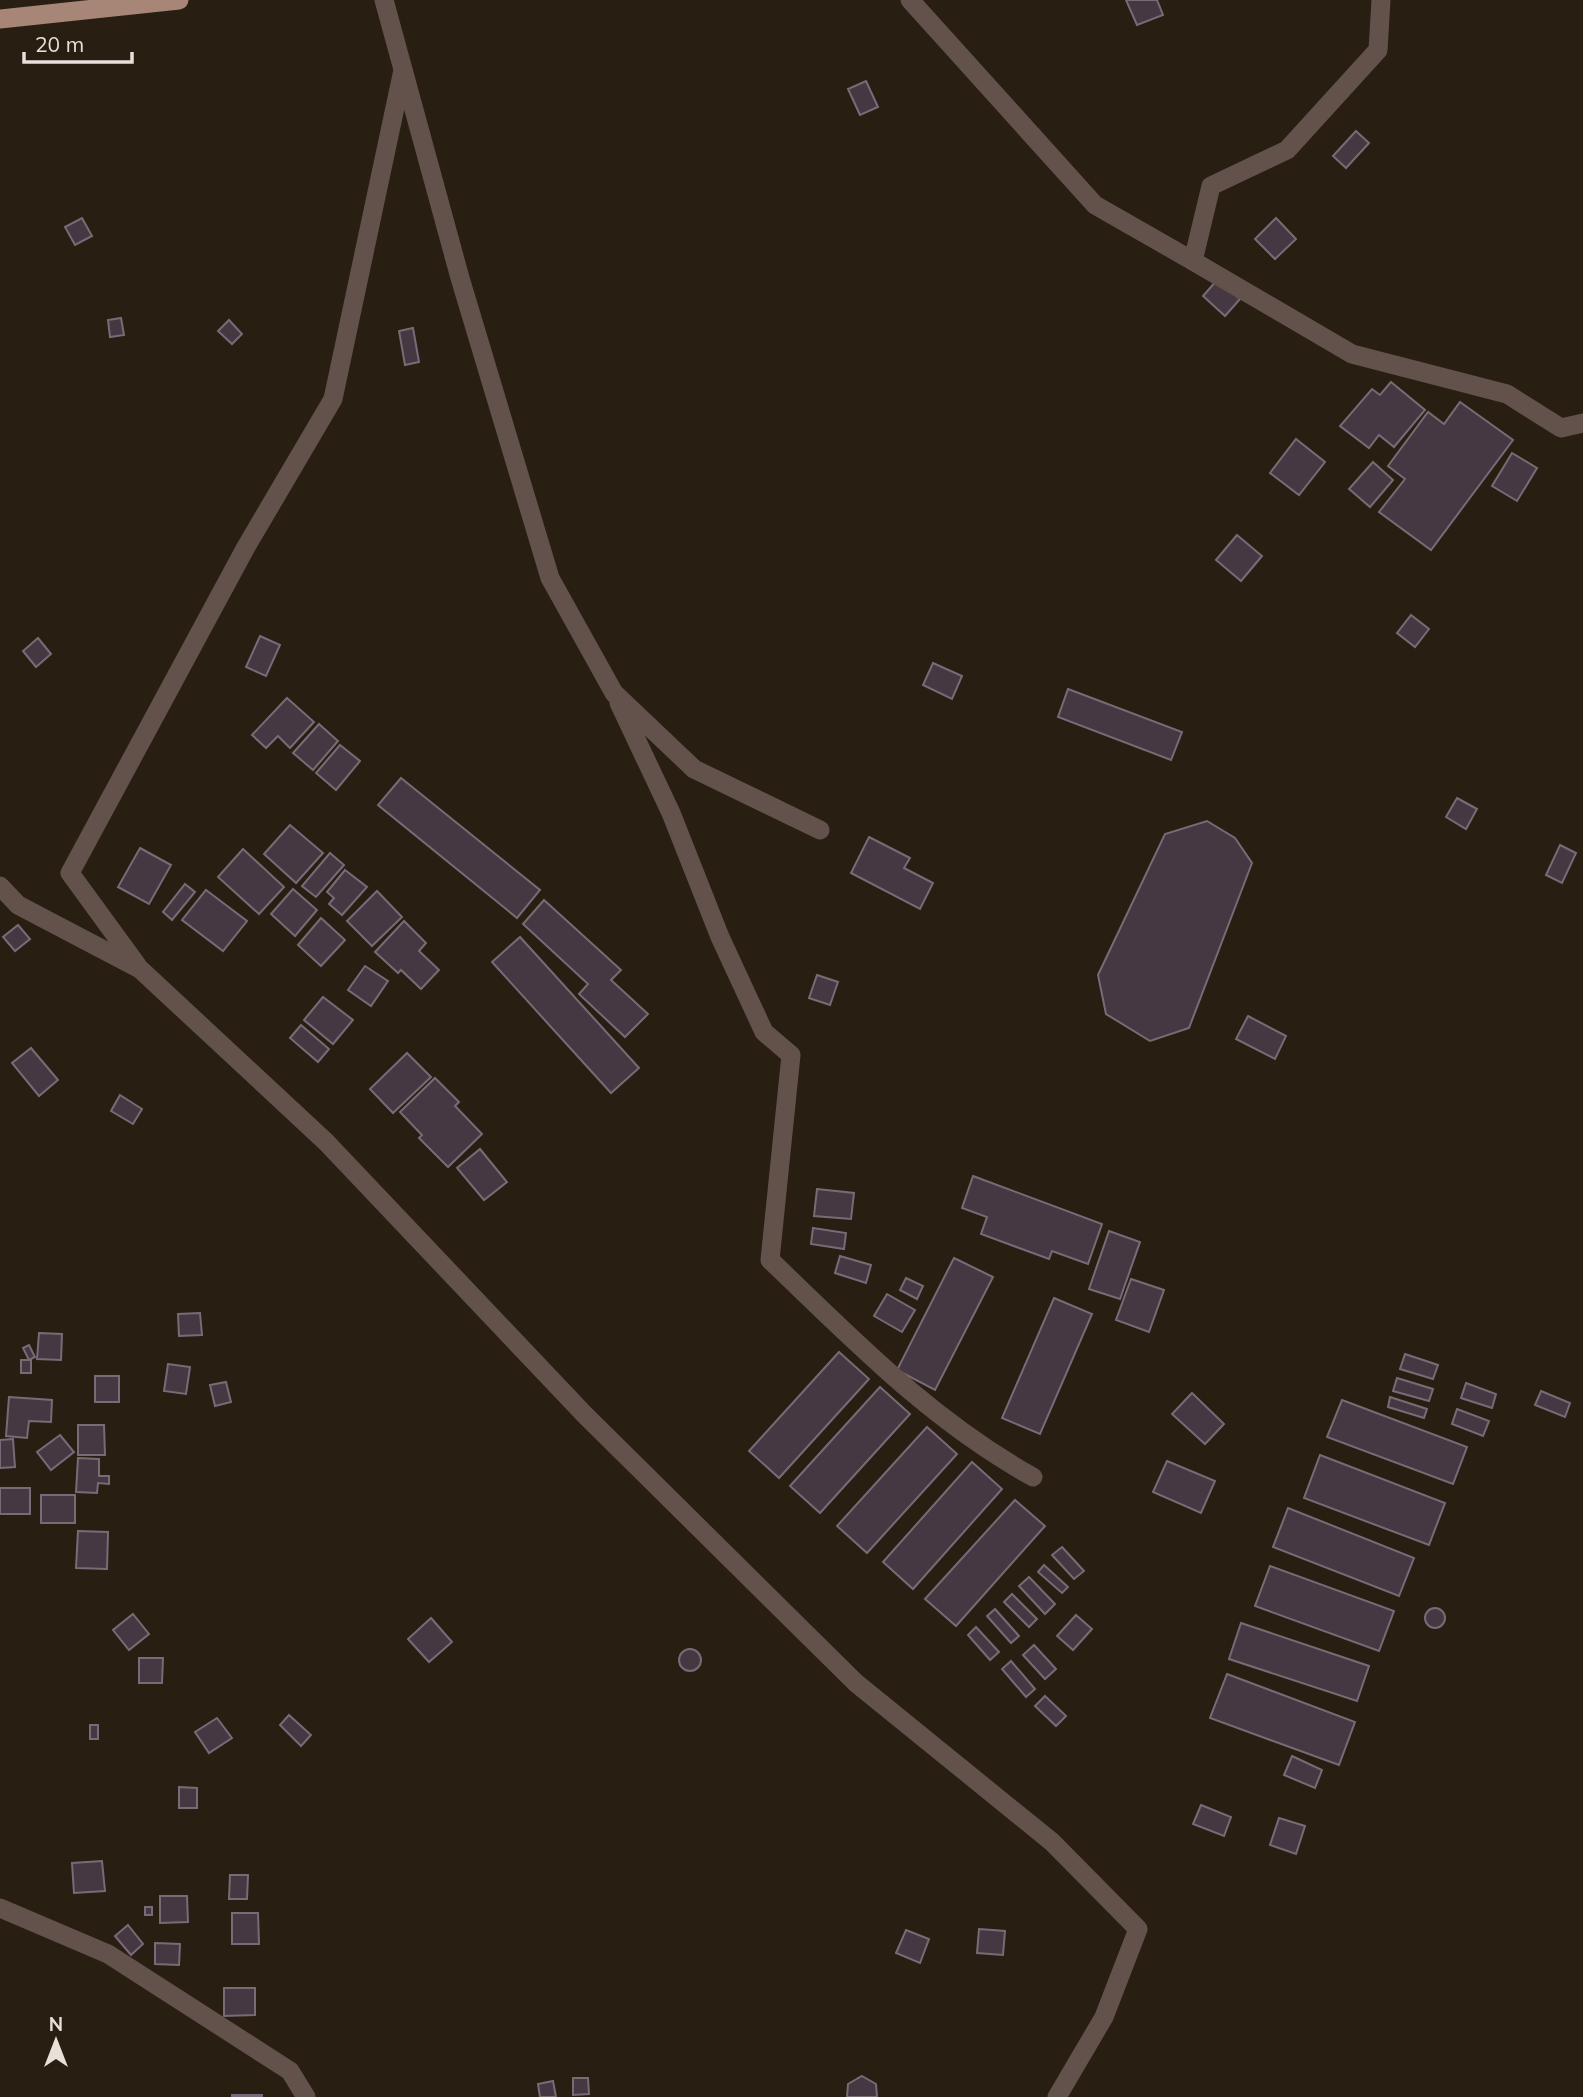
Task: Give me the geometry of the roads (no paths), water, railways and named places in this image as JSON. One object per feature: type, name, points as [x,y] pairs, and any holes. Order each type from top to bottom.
[{"type":"main road","points":[[0,19],[179,0]]},
{"type":"street","points":[[384,0],[460,278],[550,578],[614,692],[671,813],[719,937],[764,1032],[791,1055],[771,1260],[870,1359],[984,1450],[1033,1477]]},
{"type":"street","points":[[910,0],[1095,205],[1352,355],[1507,394],[1561,428],[1583,423]]},
{"type":"street","points":[[1193,261],[1211,186],[1287,150],[1378,50],[1381,0]]},
{"type":"street","points":[[403,70],[333,399],[246,547],[70,873],[140,969],[326,1142],[585,1415],[856,1683],[1052,1842],[1139,1929],[1104,2017],[1057,2097]]},
{"type":"street","points":[[614,692],[694,769],[820,830]]},
{"type":"street","points":[[0,886],[18,905],[140,969]]},
{"type":"street","points":[[0,1908],[108,1954],[290,2071],[306,2097]]}]
